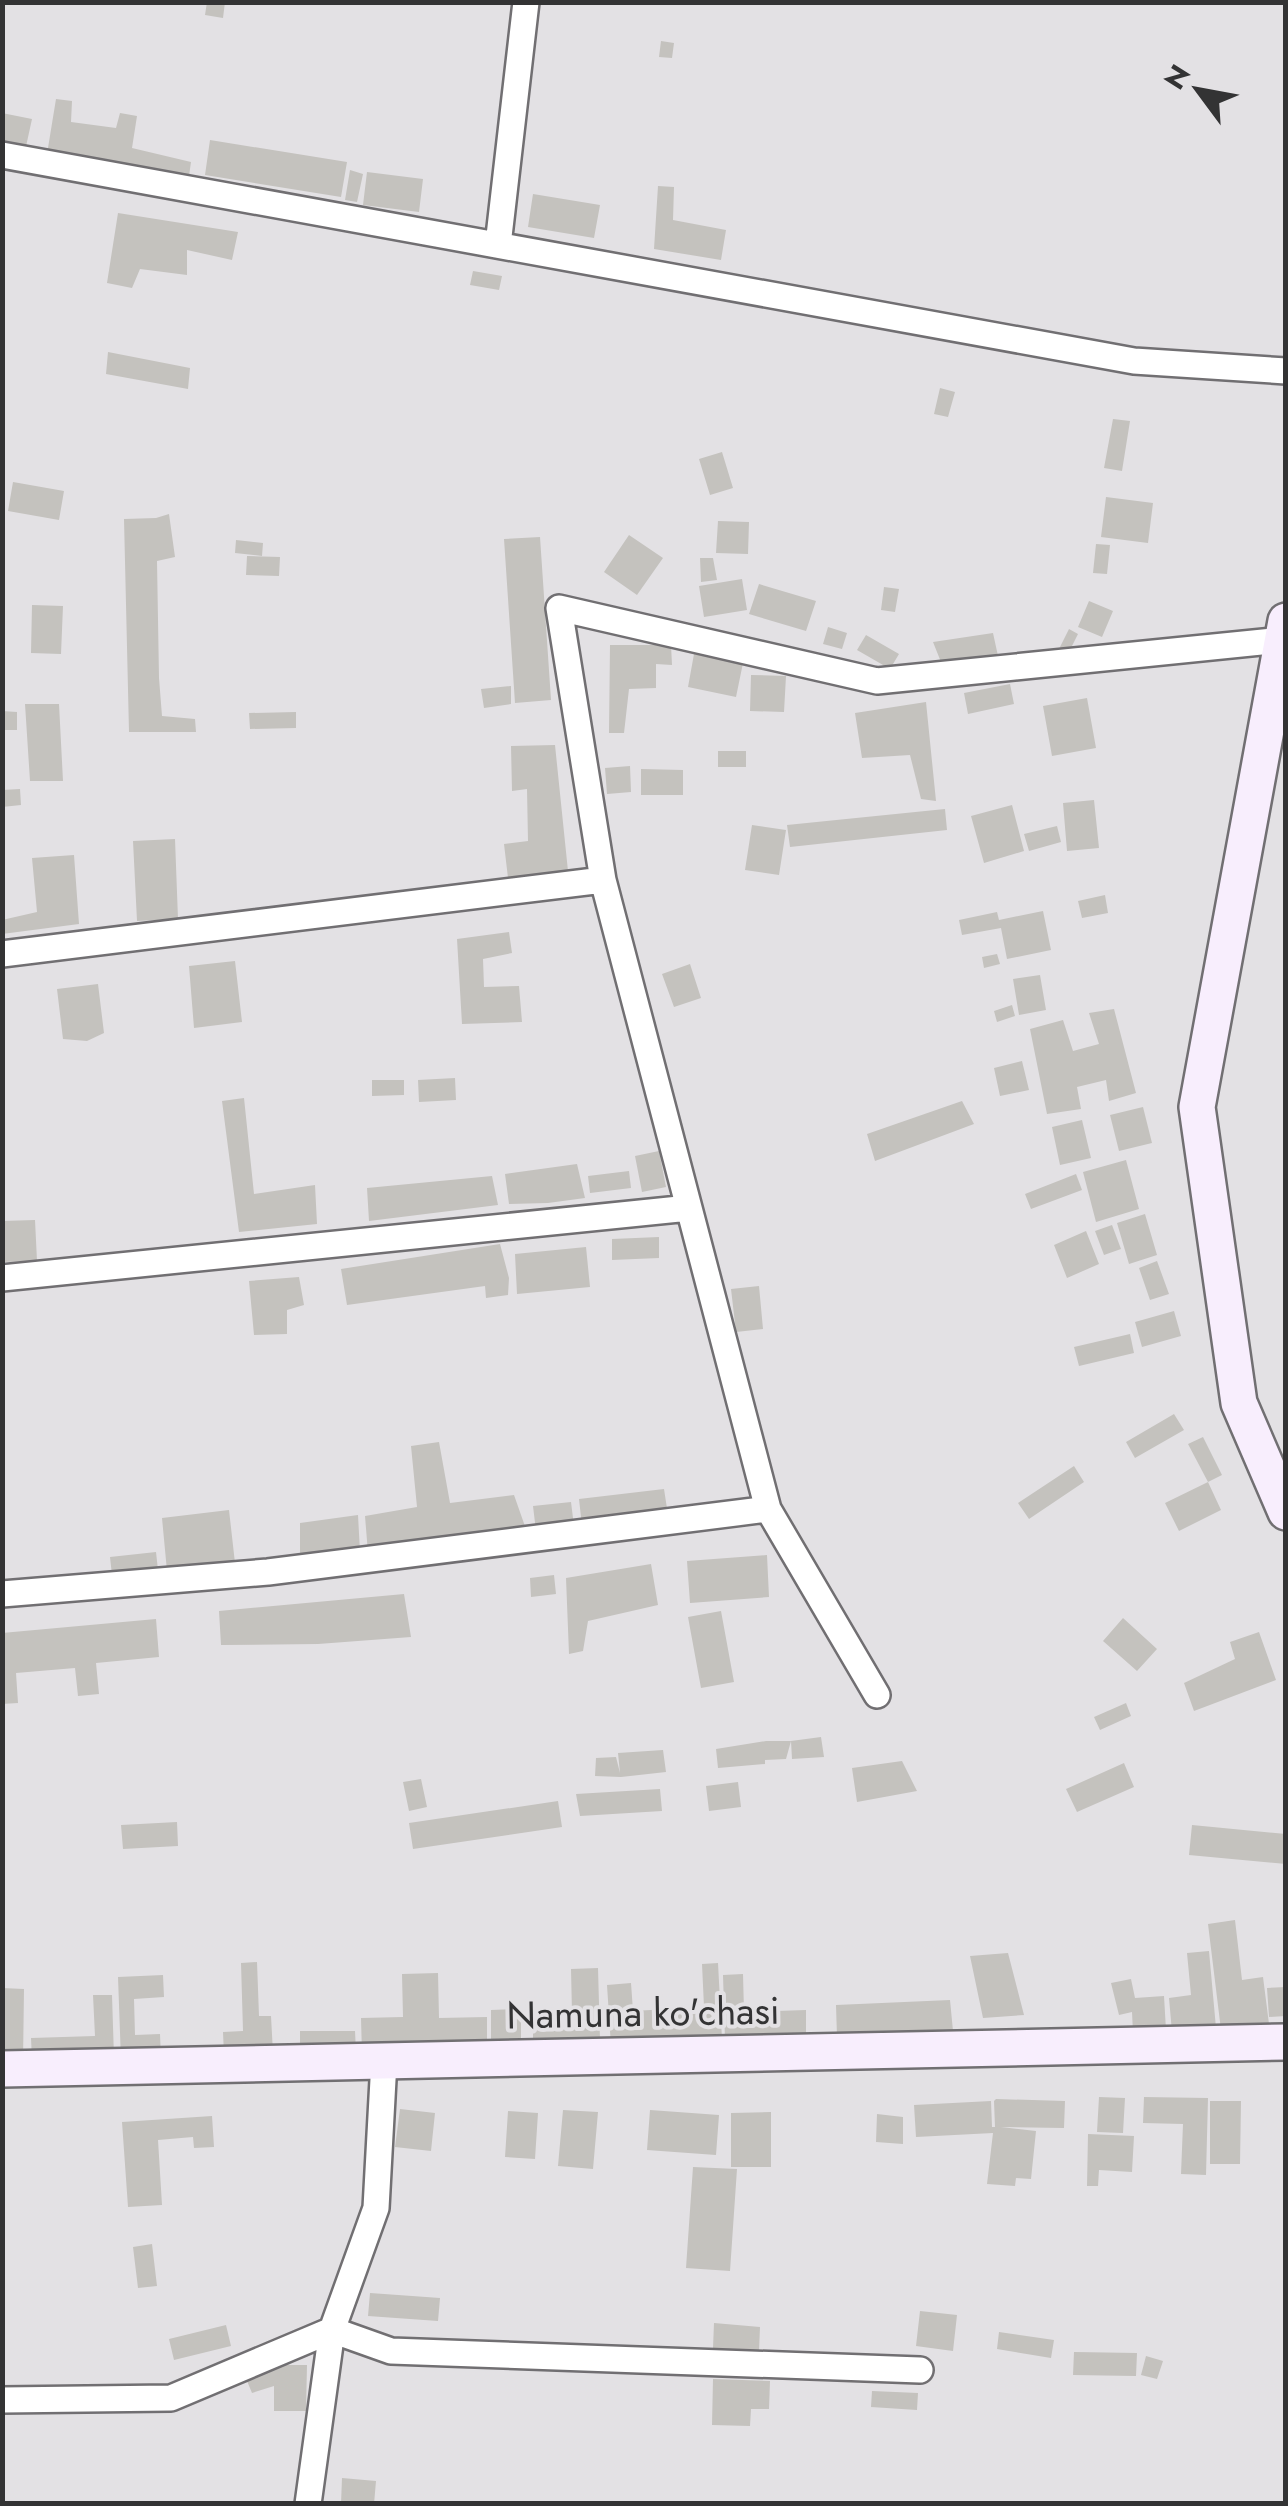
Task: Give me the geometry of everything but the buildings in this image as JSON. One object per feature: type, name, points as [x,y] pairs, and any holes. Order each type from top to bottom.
[{"type":"main road","points":[[1284,631],[1196,1107],[1239,1403],[1286,1512]]},
{"type":"main road","name":"Namuna ko'chasi","points":[[2,2069],[1286,2042]]},
{"type":"street","points":[[498,245],[526,2]]},
{"type":"street","points":[[2,155],[1134,361],[1286,372]]},
{"type":"street","points":[[876,1696],[768,1508],[603,880],[559,608],[878,681],[1284,631]]},
{"type":"street","points":[[2,954],[603,880]]},
{"type":"street","points":[[2,1278],[689,1208]]},
{"type":"street","points":[[2,1594],[268,1572],[768,1508]]},
{"type":"street","points":[[308,2504],[332,2330],[376,2208],[384,2061]]},
{"type":"street","points":[[2,2400],[171,2398],[332,2330],[391,2351],[920,2370]]}]
